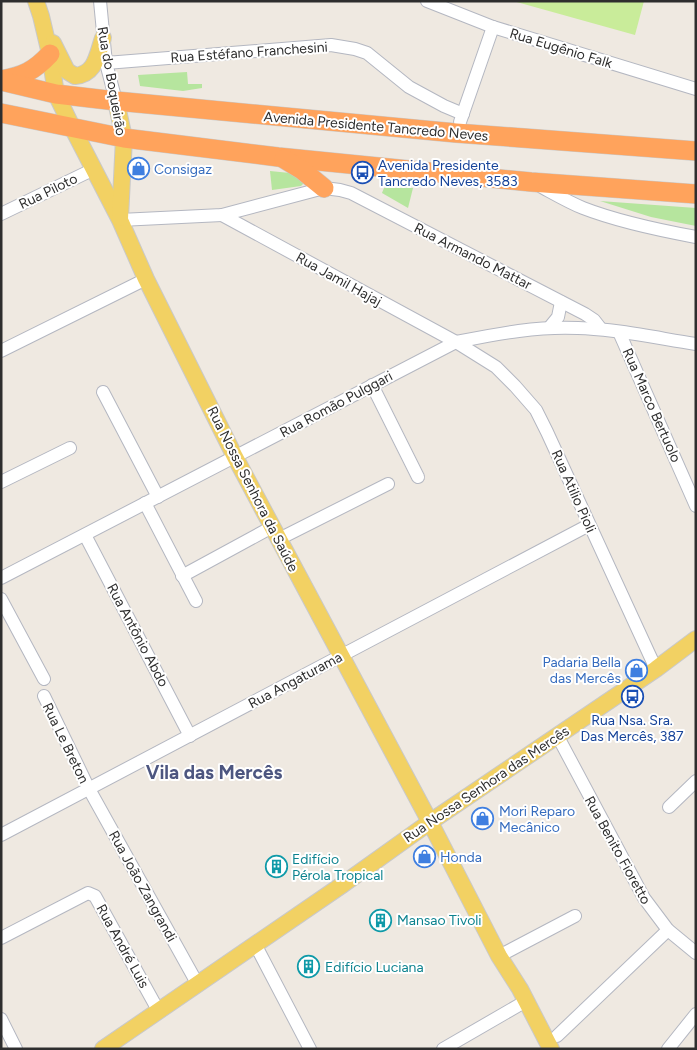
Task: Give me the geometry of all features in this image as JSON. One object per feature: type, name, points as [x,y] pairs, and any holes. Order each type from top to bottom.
[{"type":"highway","points":[[1,81],[18,77],[31,71],[50,54]]},
{"type":"highway","name":"Avenida Presidente Tancredo Neves","points":[[1,81],[56,94],[116,101],[456,134],[696,151]]},
{"type":"highway","points":[[1,113],[124,138],[278,156],[532,182],[696,194]]},
{"type":"highway","points":[[278,156],[332,189]]},
{"type":"main road","points":[[38,9],[70,74],[81,75],[90,70],[95,62],[103,38]]},
{"type":"main road","name":"Rua Nossa Senhora da Saúde","points":[[38,9],[50,54],[56,94],[120,220],[146,279],[235,457],[340,657],[430,822],[501,960],[508,979],[523,1003],[554,1043]]},
{"type":"main road","name":"Rua do Boqueirão","points":[[116,101],[124,138],[120,220]]},
{"type":"main road","name":"Rua Nossa Senhora das Mercês","points":[[103,1049],[430,822],[656,669],[696,639]]},
{"type":"main road","name":"Rua Nossa Senhora da Saúde","points":[[523,1003],[542,1049]]},
{"type":"street","name":"Rua do Boqueirão","points":[[100,1],[106,63],[116,101]]},
{"type":"street","name":"Rua Eugênio Falk","points":[[427,1],[493,27],[696,89]]},
{"type":"street","points":[[456,134],[493,27]]},
{"type":"street","name":"Rua Estéfano Franchesini","points":[[106,63],[331,45],[355,49],[367,54],[409,87],[463,114]]},
{"type":"street","name":"Rua Piloto","points":[[1,214],[94,169]]},
{"type":"street","points":[[532,182],[582,207],[610,217],[696,237]]},
{"type":"street","points":[[120,220],[222,215],[332,189]]},
{"type":"street","name":"Rua Armando Mattar","points":[[332,189],[351,193],[585,314],[594,320],[601,329]]},
{"type":"street","name":"Rua Jamil Hajaj","points":[[222,215],[456,342]]},
{"type":"street","points":[[1,351],[146,279]]},
{"type":"street","points":[[549,328],[558,317],[561,302]]},
{"type":"street","name":"Rua Romão Pulggari","points":[[1,578],[456,342],[507,332],[549,328],[601,329],[696,344]]},
{"type":"street","name":"Rua Marco Bertuolo","points":[[619,332],[696,506]]},
{"type":"street","name":"Rua Atilio Pioli","points":[[456,342],[496,367],[536,410],[656,669]]},
{"type":"street","points":[[372,385],[418,477]]},
{"type":"street","points":[[103,392],[158,497]]},
{"type":"street","points":[[1,482],[70,448]]},
{"type":"street","points":[[182,576],[388,484]]},
{"type":"street","points":[[145,503],[196,601]]},
{"type":"street","name":"Rua Angaturama","points":[[1,835],[589,525]]},
{"type":"street","name":"Rua Antônio Abdo","points":[[85,535],[190,736]]},
{"type":"street","points":[[1,599],[44,679]]},
{"type":"street","name":"Rua Le Breton","points":[[44,696],[89,789]]},
{"type":"street","name":"Rua Benito Fioretto","points":[[557,736],[635,884],[652,912],[668,930],[696,953]]},
{"type":"street","points":[[669,807],[696,781]]},
{"type":"street","name":"Rua João Zangrandi","points":[[89,789],[197,983]]},
{"type":"street","name":"Rua André Luis","points":[[1,938],[88,893],[92,894],[95,896],[158,1010]]},
{"type":"street","points":[[501,960],[575,916]]},
{"type":"street","points":[[554,1043],[668,930]]},
{"type":"street","points":[[256,944],[310,1049]]},
{"type":"street","points":[[443,1049],[523,1003]]},
{"type":"street","points":[[668,1049],[696,1014]]},
{"type":"street","points":[[1,1020],[16,1049]]},
{"type":"green space","points":[[513,1],[644,1],[635,35]]},
{"type":"green space","points":[[187,72],[188,84],[202,84],[202,88],[183,91],[140,86],[138,75]]},
{"type":"green space","points":[[270,171],[300,174],[304,183],[301,186],[272,190]]},
{"type":"green space","points":[[384,188],[413,188],[408,208],[382,193]]},
{"type":"green space","points":[[600,201],[696,208],[696,226],[651,217]]},
{"type":"place","name":"Consigaz","points":[[138,169]]},
{"type":"place","name":"Avenida Presidente Tancredo Neves, 3583","points":[[362,173]]},
{"type":"place","name":"Padaria Bella das Mercês","points":[[637,670]]},
{"type":"place","name":"Rua Nsa. Sra. Das Mercês, 387","points":[[632,697]]},
{"type":"place","name":"Mori Reparo Mecânico","points":[[483,819]]},
{"type":"place","name":"Honda","points":[[424,857]]},
{"type":"place","name":"Edifício Pérola Tropical","points":[[276,867]]},
{"type":"place","name":"Mansao Tivoli","points":[[381,920]]},
{"type":"place","name":"Edifício Luciana","points":[[309,967]]},
{"type":"district","name":"Vila das Mercês","points":[[214,772]]}]
